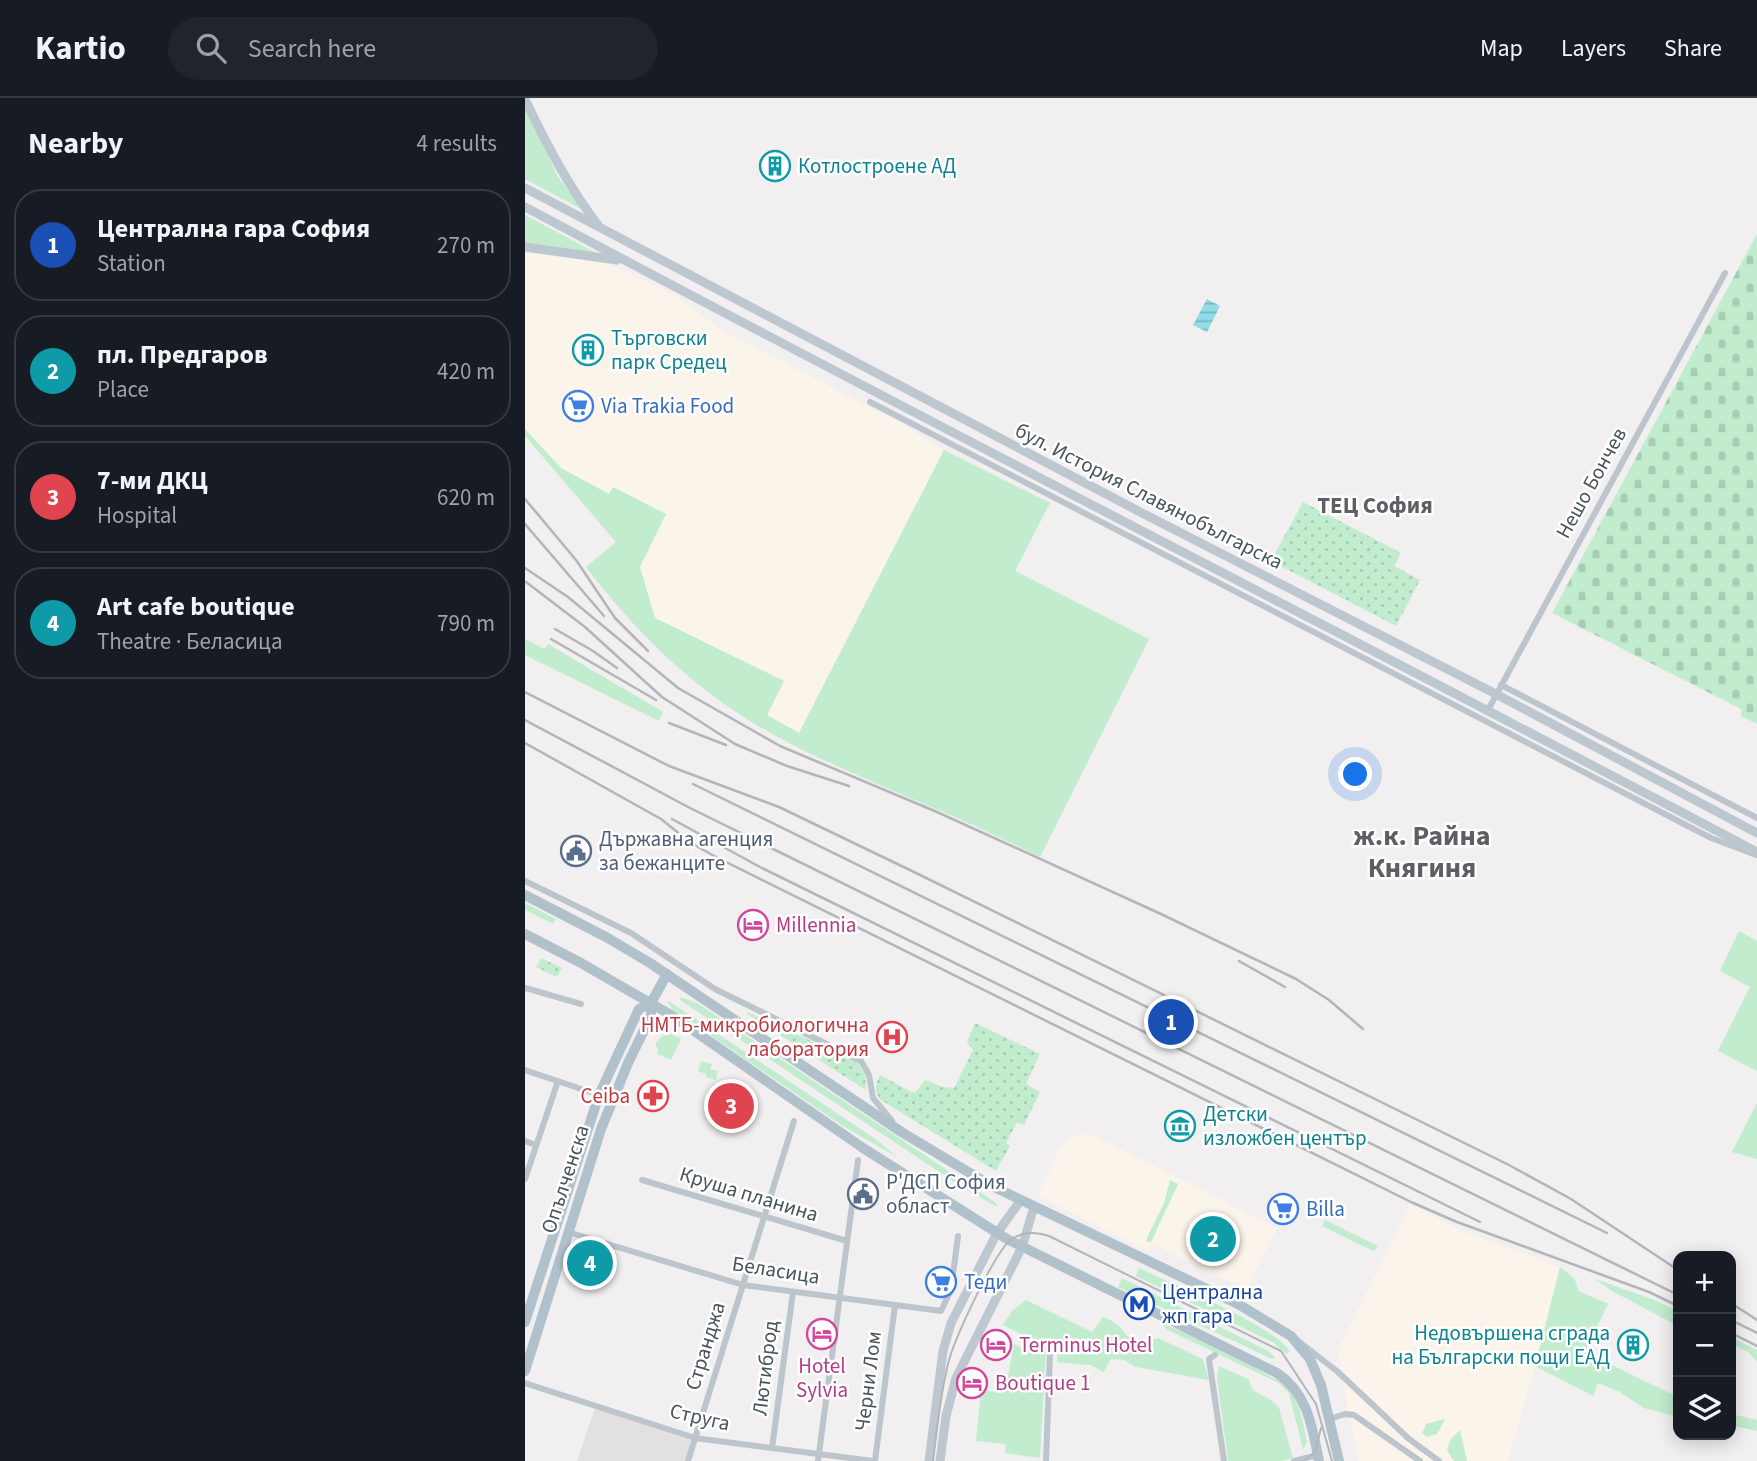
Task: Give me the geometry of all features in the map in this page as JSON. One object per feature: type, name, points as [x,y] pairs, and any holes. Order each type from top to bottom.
[{"type":"main road","points":[[525,99],[556,164],[574,194],[601,229]]},
{"type":"main road","name":"бул. История Славянобългарска","points":[[525,188],[1136,510],[1499,689],[1757,833]]},
{"type":"main road","name":"бул. История Славянобългарска","points":[[525,207],[1488,710],[1757,854]]},
{"type":"main road","points":[[525,247],[625,261]]},
{"type":"main road","points":[[525,895],[606,937],[667,974],[903,1133],[990,1185],[1238,1304],[1291,1336],[1310,1359],[1321,1385],[1339,1461]]},
{"type":"main road","points":[[525,934],[651,1003],[863,1148],[997,1233],[1286,1379],[1296,1389],[1310,1415],[1319,1458]]},
{"type":"main road","name":"Опълченска","points":[[525,1371],[601,1129],[651,1016],[651,1003],[667,974]]},
{"type":"main road","name":"Опълченска","points":[[525,1322],[528,1300],[599,1095],[639,1009],[651,1003]]},
{"type":"main road","points":[[929,1461],[946,1337],[955,1313],[997,1233],[1021,1200]]},
{"type":"main road","points":[[940,1461],[946,1416],[956,1378],[1022,1247],[1034,1207]]},
{"type":"street","name":"Нешо Бончев","points":[[1488,710],[1725,273]]},
{"type":"street","points":[[1699,300],[1708,305]]},
{"type":"street","name":"бул. История Славянобългарска","points":[[870,402],[1711,838],[1757,854]]},
{"type":"street","name":"бул. История Славянобългарска","points":[[1499,689],[1757,818]]},
{"type":"street","points":[[525,881],[631,933],[715,989],[861,1061],[869,1075],[877,1106],[903,1133]]},
{"type":"street","points":[[525,988],[581,1004]]},
{"type":"street","points":[[525,1070],[599,1095]]},
{"type":"street","points":[[525,1179],[558,1082]]},
{"type":"street","name":"Странджа","points":[[688,1461],[794,1121]]},
{"type":"street","points":[[525,1141],[536,1145]]},
{"type":"street","points":[[819,1457],[858,1160]]},
{"type":"street","name":"Круша планина","points":[[642,1180],[847,1241]]},
{"type":"street","name":"Беласица","points":[[568,1232],[743,1285],[941,1311],[951,1290],[958,1236]]},
{"type":"street","name":"Лютиброд","points":[[772,1448],[793,1292]]},
{"type":"street","name":"Черни Лом","points":[[874,1461],[895,1305]]},
{"type":"street","points":[[1291,1336],[1325,1361],[1409,1439],[1439,1461]]},
{"type":"street","points":[[1046,1461],[1050,1353]]},
{"type":"street","points":[[1215,1355],[1209,1359],[1224,1461]]},
{"type":"street","name":"Струга","points":[[525,1383],[695,1438],[819,1457],[874,1461]]},
{"type":"street","points":[[1331,1419],[1345,1414],[1354,1415],[1420,1461]]},
{"type":"street","points":[[1293,1461],[1319,1458]]},
{"type":"shaded area","points":[[525,253],[608,263],[676,296],[723,331],[902,424],[944,450],[799,733],[767,715],[784,681],[655,618],[613,488],[610,495],[561,468],[525,429]]},
{"type":"shaded area","points":[[1093,1135],[1277,1228],[1247,1289],[1152,1244],[1148,1251],[1040,1197],[1039,1193],[1061,1147],[1068,1139]]},
{"type":"shaded area","points":[[1410,1204],[1467,1233],[1560,1267],[1508,1461],[1359,1461],[1338,1350]]},
{"type":"shaded area","points":[[595,1408],[693,1441],[686,1461],[577,1461]]},
{"type":"green space","points":[[525,107],[558,177],[583,210],[525,179]]},
{"type":"green space","points":[[525,215],[596,253],[525,243]]},
{"type":"green space","points":[[1757,234],[1757,724],[1741,716],[1741,709],[1552,613]]},
{"type":"green space","points":[[525,429],[561,468],[609,494],[613,487],[666,514],[640,567],[655,618],[784,681],[767,715],[799,733],[944,450],[1050,503],[1015,571],[1149,639],[1040,857],[785,741],[733,710],[690,678],[643,634],[586,567],[616,542],[525,436]]},
{"type":"green space","points":[[1303,502],[1401,553],[1394,566],[1420,580],[1396,626],[1271,561]]},
{"type":"green space","points":[[525,639],[545,649],[548,644],[663,712],[659,721],[525,655]]},
{"type":"green space","points":[[525,903],[556,919],[553,924],[525,910]]},
{"type":"green space","points":[[1739,931],[1757,941],[1757,1071],[1718,1051],[1750,987],[1720,971]]},
{"type":"green space","points":[[541,958],[562,968],[557,977],[536,967]]},
{"type":"green space","points":[[680,997],[697,1003],[996,1203],[997,1207],[959,1185],[680,1000]]},
{"type":"green space","points":[[667,1000],[877,1140],[897,1157],[843,1126],[672,1009]]},
{"type":"green space","points":[[748,1012],[857,1062],[865,1075],[866,1090],[747,1014]]},
{"type":"green space","points":[[975,1023],[1040,1054],[1026,1084],[1040,1092],[1024,1125],[1017,1122],[1006,1143],[1010,1146],[996,1171],[881,1100],[876,1091],[880,1075],[911,1092],[916,1092],[925,1080],[954,1088],[973,1050],[967,1042]]},
{"type":"green space","points":[[671,1034],[681,1039],[671,1060],[657,1054],[655,1044],[661,1037]]},
{"type":"green space","points":[[701,1061],[712,1064],[710,1069],[718,1071],[716,1080],[698,1071]]},
{"type":"green space","points":[[1757,1103],[1757,1159],[1732,1152]]},
{"type":"green space","points":[[1170,1180],[1178,1184],[1151,1242],[1147,1242],[1164,1203]]},
{"type":"green space","points":[[1325,1220],[1378,1246],[1374,1251],[1371,1250],[1322,1226]]},
{"type":"green space","points":[[1560,1267],[1574,1278],[1579,1291],[1608,1304],[1585,1352],[1673,1395],[1673,1416],[1644,1408],[1618,1391],[1598,1383],[1593,1396],[1535,1366]]},
{"type":"green space","points":[[1139,1268],[1245,1319],[1282,1342],[1290,1352],[1286,1354],[1274,1343],[1136,1276]]},
{"type":"green space","points":[[1122,1278],[1268,1351],[1275,1357],[1272,1359],[1118,1287]]},
{"type":"green space","points":[[1595,1279],[1673,1309],[1673,1323]]},
{"type":"green space","points":[[1026,1300],[1092,1332],[1103,1317],[1115,1323],[1137,1344],[1158,1338],[1203,1359],[1209,1380],[1136,1367],[1124,1360],[1111,1359],[1104,1372],[1090,1365],[1057,1362],[1057,1351],[1046,1348],[1040,1458],[1005,1453],[1005,1444],[976,1441],[981,1391],[1005,1392],[1014,1344],[1025,1349],[1031,1339],[1003,1325],[1012,1311]]},
{"type":"green space","points":[[1159,1322],[1212,1344],[1284,1384],[1297,1403],[1302,1418],[1307,1442],[1303,1449],[1289,1393],[1279,1383],[1168,1330]]},
{"type":"green space","points":[[1736,1340],[1757,1350],[1757,1362],[1748,1352],[1736,1346]]},
{"type":"green space","points":[[1219,1366],[1248,1379],[1253,1390],[1279,1408],[1293,1458],[1281,1461],[1228,1461],[1217,1378]]},
{"type":"green space","points":[[1736,1415],[1757,1420],[1757,1431],[1736,1426]]},
{"type":"green space","points":[[1445,1419],[1437,1434],[1427,1437],[1422,1433],[1426,1424]]},
{"type":"green space","points":[[1460,1430],[1467,1461],[1454,1461],[1447,1450],[1450,1440]]},
{"type":"water","points":[[1207,299],[1220,306],[1207,332],[1193,325]]},
{"type":"tram line","points":[[933,1461],[939,1412],[951,1353],[975,1297],[996,1260],[1012,1239],[1030,1233],[1049,1236],[1281,1351],[1316,1404],[1332,1461]]},
{"type":"tram line","points":[[1304,1461],[1315,1452],[1321,1428]]},
{"type":"railway","points":[[525,499],[576,560],[615,618],[648,651]]},
{"type":"railway","points":[[525,524],[604,616]]},
{"type":"railway","points":[[525,568],[568,597],[678,688],[780,746],[937,812],[1296,979],[1329,1000],[1363,1029]]},
{"type":"railway","points":[[526,582],[585,627],[662,697],[735,744],[787,766],[849,786]]},
{"type":"railway","points":[[555,629],[617,668]]},
{"type":"railway","points":[[551,639],[656,700]]},
{"type":"railway","points":[[525,692],[669,766],[779,807],[1509,1165],[1571,1199],[1673,1267]]},
{"type":"railway","points":[[525,720],[690,808],[1673,1293]]},
{"type":"railway","points":[[669,723],[726,745]]},
{"type":"railway","points":[[525,743],[661,819],[691,843],[716,857],[1411,1202],[1457,1222],[1649,1292],[1673,1304]]},
{"type":"railway","points":[[693,784],[1607,1233]]},
{"type":"railway","points":[[672,819],[760,867],[1480,1222]]},
{"type":"railway","points":[[1239,961],[1285,987]]},
{"type":"railway","points":[[1736,1306],[1757,1320]]},
{"type":"railway","points":[[1736,1322],[1757,1333]]},
{"type":"railway","points":[[1736,1336],[1757,1346]]},
{"type":"place","name":"Котлостроене АД","points":[[775,166]]},
{"type":"place","name":"Търговски парк Средец","points":[[588,350]]},
{"type":"place","name":"Via Trakia Food","points":[[578,406]]},
{"type":"place","name":"Държавна агенция за бежанците","points":[[576,851]]},
{"type":"place","name":"Millennia","points":[[753,925]]},
{"type":"place","name":"Централна гара София","points":[[1171,1022]]},
{"type":"place","name":"НМТБ-микробиологична лаборатория","points":[[892,1037]]},
{"type":"place","name":"Ceiba","points":[[653,1096]]},
{"type":"place","name":"7-ми ДКЦ","points":[[731,1106]]},
{"type":"place","name":"Детски изложбен център","points":[[1180,1126]]},
{"type":"place","name":"Р'ДСП София област","points":[[863,1194]]},
{"type":"place","name":"Billa","points":[[1283,1209]]},
{"type":"place","name":"пл. Предгаров","points":[[1213,1239]]},
{"type":"place","name":"Art cafe boutique","points":[[590,1263]]},
{"type":"place","name":"Теди","points":[[941,1282]]},
{"type":"place","name":"Централна жп гара","points":[[1139,1304]]},
{"type":"place","name":"Hotel Sylvia","points":[[822,1334]]},
{"type":"place","name":"Terminus Hotel","points":[[996,1345]]},
{"type":"place","name":"Недовършена сграда на Български пощи ЕАД","points":[[1633,1345]]},
{"type":"place","name":"Boutique 1","points":[[972,1383]]},
{"type":"district","name":"ТЕЦ София","points":[[1375,505]]},
{"type":"district","name":"ж.к. Райна Княгиня","points":[[1422,852]]}]
